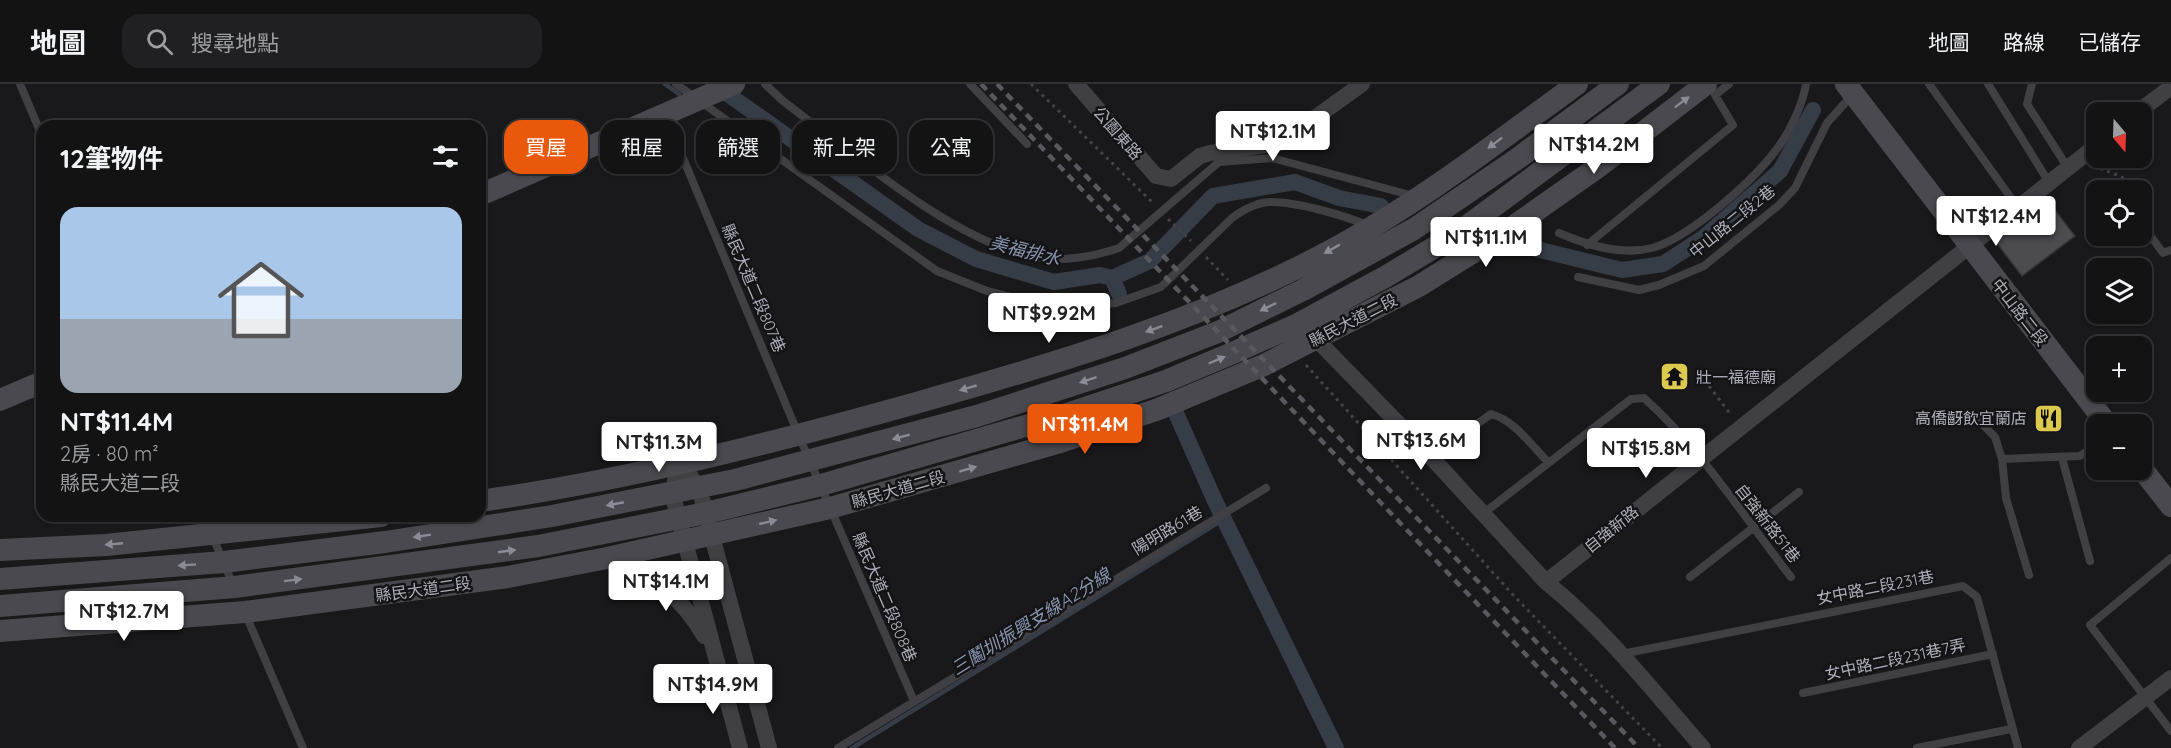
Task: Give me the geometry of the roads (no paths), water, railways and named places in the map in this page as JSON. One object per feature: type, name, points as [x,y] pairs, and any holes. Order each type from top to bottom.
[{"type":"street","points":[[486,192],[734,84]]},
{"type":"street","name":"公園東路","points":[[1077,84],[1155,176],[1171,179],[1200,156],[1280,143],[1362,84]]},
{"type":"street","points":[[486,500],[799,436],[1066,360],[1191,316],[1330,251],[1420,198],[1576,84]]},
{"type":"street","name":"縣民大道二段","points":[[0,631],[245,612],[508,577],[607,558],[682,529],[706,513],[977,416],[1125,368],[1208,336],[1303,290],[1414,229],[1517,159],[1618,84]]},
{"type":"street","name":"縣民大道二段","points":[[0,579],[224,562],[396,540],[552,516],[699,488],[816,473],[1070,413],[1166,381],[1235,352],[1298,324],[1385,277],[1455,235],[1659,84]]},
{"type":"street","name":"縣民大道二段","points":[[0,606],[235,587],[682,529],[711,535],[831,508],[1058,443],[1156,410],[1264,365],[1317,340],[1429,280],[1506,231],[1706,84]]},
{"type":"street","name":"中山路二段","points":[[1849,89],[2099,414]]},
{"type":"street","points":[[2152,103],[2170,91]]},
{"type":"street","points":[[1551,165],[1626,145]]},
{"type":"street","name":"自強新路","points":[[1546,582],[2086,154]]},
{"type":"street","points":[[1436,214],[1462,168]]},
{"type":"street","points":[[1317,340],[1484,513],[1546,582],[1622,654],[1703,748]]},
{"type":"street","points":[[0,400],[36,385]]},
{"type":"street","points":[[680,462],[699,488],[769,748]]},
{"type":"street","points":[[680,462],[672,493],[718,673]]},
{"type":"street","points":[[2151,480],[2171,506]]},
{"type":"street","points":[[0,550],[106,545],[208,525],[266,522]]},
{"type":"street","points":[[607,558],[632,567],[656,581],[678,599],[696,621],[710,646],[740,748]]},
{"type":"street","points":[[235,587],[245,612]]},
{"type":"street","points":[[2079,748],[2171,678]]},
{"type":"lane","points":[[20,84],[36,122]]},
{"type":"lane","points":[[676,84],[937,271],[987,291],[1031,302],[1071,307],[1116,303],[1161,287],[1232,218],[1244,209],[1270,202],[1316,210],[1371,227]]},
{"type":"lane","points":[[765,84],[783,102],[942,218],[994,244],[1035,257],[1071,258],[1100,255],[1119,248],[1219,162],[1272,158],[1420,198]]},
{"type":"lane","points":[[969,84],[1027,144]]},
{"type":"lane","points":[[1587,245],[1733,125],[1715,95],[1729,84]]},
{"type":"lane","points":[[1558,233],[1587,245],[1623,250],[1652,248],[1695,226],[1744,185],[1778,149],[1804,98],[1806,84]]},
{"type":"lane","points":[[1929,84],[2019,209]]},
{"type":"lane","points":[[1988,84],[2050,184]]},
{"type":"lane","points":[[2032,84],[2027,104],[2072,165]]},
{"type":"lane","name":"中山路二段2巷","points":[[1578,277],[1639,290],[1659,285],[1704,266],[1779,205],[1795,188],[1827,123],[1849,89]]},
{"type":"lane","name":"縣民大道二段807巷","points":[[665,114],[816,473]]},
{"type":"lane","points":[[2152,238],[2163,253],[2171,250]]},
{"type":"lane","name":"自強新路51巷","points":[[1548,462],[1631,399],[1644,398],[1663,415],[1791,577]]},
{"type":"lane","points":[[1431,457],[1491,414],[1509,422],[1548,462],[1484,513]]},
{"type":"lane","points":[[1974,416],[1995,437],[2002,459],[2006,498],[2029,574]]},
{"type":"lane","points":[[2002,459],[2062,458],[2080,456],[2086,452]]},
{"type":"lane","points":[[2062,458],[2090,561]]},
{"type":"lane","name":"縣民大道二段808巷","points":[[816,473],[914,701]]},
{"type":"lane","name":"陽明路61巷","points":[[838,748],[1266,488]]},
{"type":"lane","points":[[1690,577],[1799,492]]},
{"type":"lane","points":[[208,525],[235,587]]},
{"type":"lane","points":[[2171,558],[2090,625],[2171,731]]},
{"type":"lane","name":"女中路二段231巷","points":[[1622,654],[1963,586],[1977,597],[2018,748]]},
{"type":"lane","points":[[245,612],[303,748]]},
{"type":"lane","name":"女中路二段231巷7弄","points":[[1803,693],[1993,654]]},
{"type":"lane","points":[[1917,748],[2011,729]]},
{"type":"waterway","points":[[665,84],[679,94]]},
{"type":"waterway","name":"美福排水","points":[[715,85],[918,229],[976,259],[1054,282],[1100,275],[1112,278],[1150,261],[1213,196],[1295,182],[1339,198],[1381,206]]},
{"type":"waterway","points":[[1508,242],[1622,270],[1663,264],[1703,238],[1780,171],[1813,110]]},
{"type":"waterway","points":[[1112,278],[1119,294]]},
{"type":"waterway","points":[[1175,411],[1215,501],[1336,748]]},
{"type":"waterway","name":"三鬮圳振興支線A2分線","points":[[852,748],[1224,519]]},
{"type":"railway","points":[[981,84],[1615,748]]},
{"type":"railway","points":[[997,84],[1639,748]]},
{"type":"place","name":"壯一福德廟","points":[[1675,377]]},
{"type":"place","name":"高僑齖飲宜蘭店","points":[[2048,418]]}]
